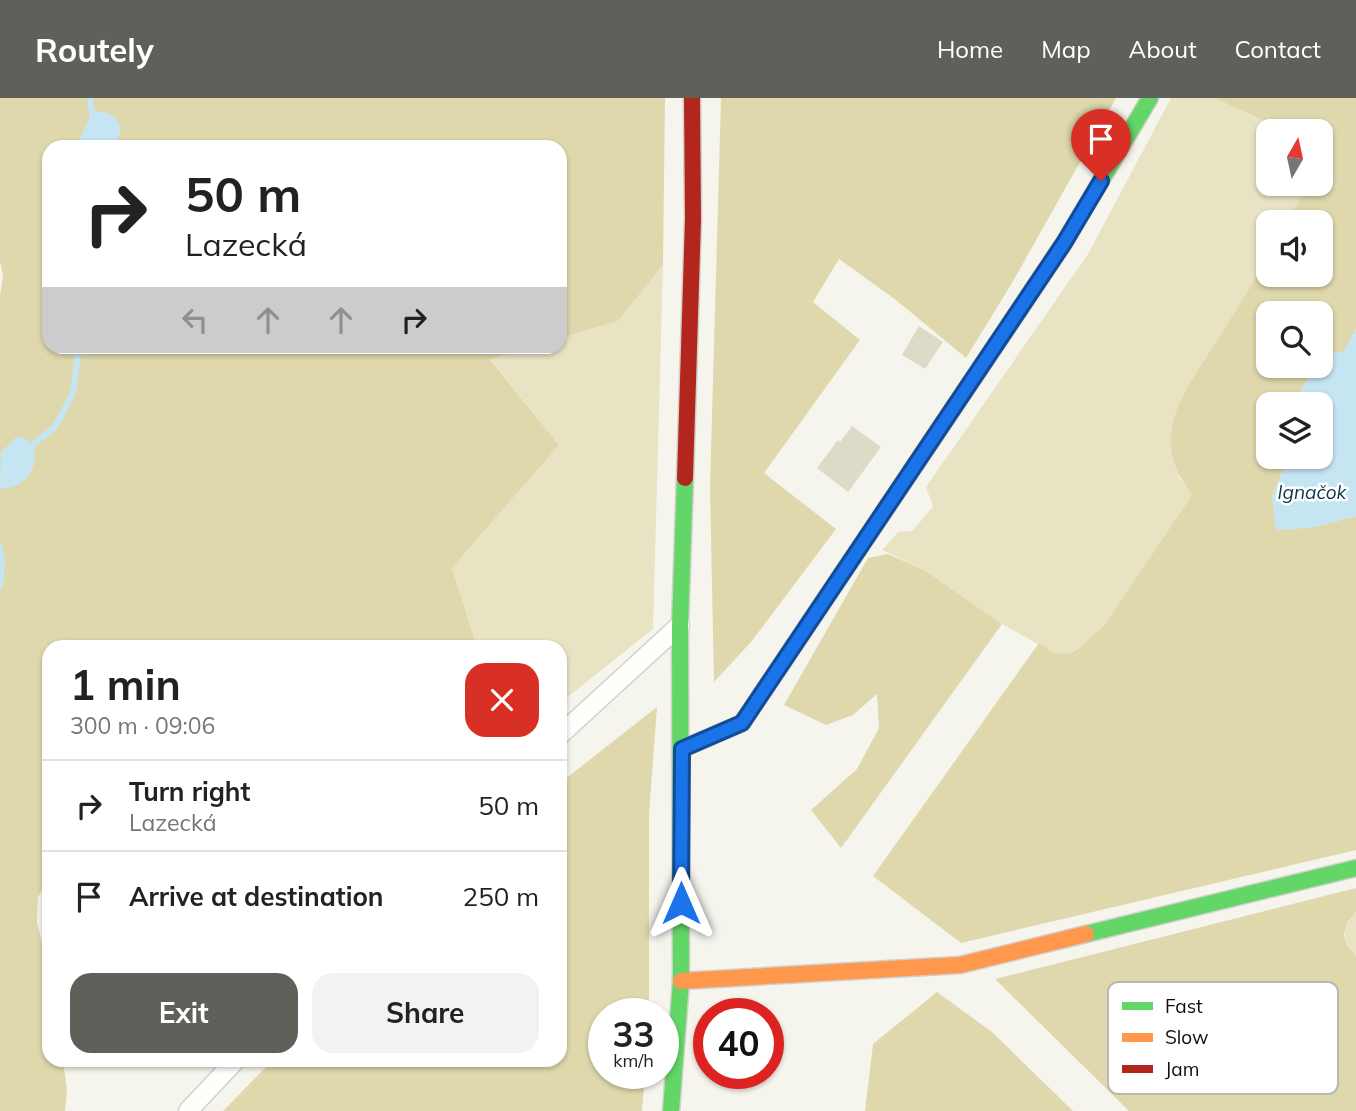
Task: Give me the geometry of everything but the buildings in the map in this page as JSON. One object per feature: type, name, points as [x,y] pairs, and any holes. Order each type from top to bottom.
[{"type":"street","points":[[671,1111],[681,981],[680,625],[693,219],[692,98]]},
{"type":"street","points":[[682,749],[742,723],[1064,243],[1150,98]]},
{"type":"street","points":[[567,730],[680,625]]},
{"type":"street","points":[[681,981],[960,965],[1356,868]]},
{"type":"street","points":[[188,1111],[229,1067]]},
{"type":"shaded area","points":[[0,98],[665,98],[663,265],[618,321],[567,336],[567,140],[42,140],[42,354],[507,354],[490,359],[559,445],[452,568],[475,640],[42,640],[42,890],[38,897],[37,922],[42,943],[42,1067],[64,1067],[67,1090],[65,1111],[0,1111],[0,296],[3,276],[0,261]]},
{"type":"shaded area","points":[[721,98],[1116,98],[1012,283],[966,358],[896,300],[839,259],[813,302],[860,340],[764,473],[836,529],[751,642],[714,682],[710,487]]},
{"type":"shaded area","points":[[1171,98],[1214,98],[1260,119],[1256,119],[1256,196],[1301,196],[1294,210],[1256,210],[1256,278],[1191,384],[1179,477],[1192,495],[1098,636],[1068,654],[1054,653],[1002,624],[924,570],[882,550],[898,532],[912,531],[933,507],[926,487],[1088,254]]},
{"type":"shaded area","points":[[1214,98],[1356,98],[1356,329],[1344,351],[1333,354],[1333,301],[1256,301],[1256,378],[1309,378],[1300,392],[1256,392],[1256,469],[1283,469],[1272,497],[1310,528],[1356,516],[1356,850],[961,943],[873,876],[1039,643],[1054,653],[1068,654],[1104,626],[1192,495],[1173,460],[1171,436],[1176,412],[1194,376],[1256,278],[1256,287],[1333,287],[1333,210],[1294,210],[1301,196],[1334,196],[1334,119],[1260,119]]},
{"type":"shaded area","points":[[663,265],[653,629],[567,697],[567,640],[475,640],[452,568],[559,445],[490,358],[505,354],[567,354],[567,336],[618,321]]},
{"type":"shaded area","points":[[888,554],[924,570],[1002,624],[841,848],[811,810],[857,769],[879,728],[877,694],[853,715],[826,725],[784,705],[868,558]]},
{"type":"shaded area","points":[[657,707],[649,815],[649,998],[588,998],[588,1089],[644,1089],[642,1111],[223,1111],[266,1067],[567,1067],[567,778]]},
{"type":"shaded area","points":[[1356,888],[1356,912],[1348,922],[1344,935],[1347,945],[1356,956],[1356,1111],[1129,1111],[1112,1094],[1338,1094],[1338,982],[1108,982],[1108,1090],[995,979]]},
{"type":"shaded area","points":[[1356,912],[1356,956],[1345,934]]},
{"type":"shaded area","points":[[937,992],[992,1032],[1073,1111],[865,1111],[873,1044]]},
{"type":"water","points":[[93,111],[109,114],[120,126],[118,140],[80,138]]},
{"type":"water","name":"Ignačok","points":[[1356,329],[1356,516],[1310,528],[1276,530],[1272,497],[1283,469],[1333,469],[1333,392],[1300,392],[1309,378],[1333,378],[1333,353],[1344,351]]},
{"type":"water","points":[[17,436],[27,440],[33,448],[34,464],[31,472],[18,485],[0,488],[1,452]]},
{"type":"waterway","points":[[90,98],[93,121]]},
{"type":"waterway","points":[[27,449],[55,427],[73,393],[78,354]]},
{"type":"waterway","points":[[0,547],[0,586]]},
{"type":"traffic: fast","points":[[985,361],[1064,243],[1150,98]]},
{"type":"traffic: fast","points":[[671,1111],[681,981],[680,625],[685,478]]},
{"type":"traffic: fast","points":[[1086,934],[1356,868]]},
{"type":"traffic: slow","points":[[682,749],[742,723],[985,361]]},
{"type":"traffic: slow","points":[[681,981],[960,965],[1086,934]]},
{"type":"traffic: jam","points":[[685,478],[693,219],[692,98]]},
{"type":"route","points":[[681,903],[682,749],[742,723],[1064,243],[1101,181]]}]
